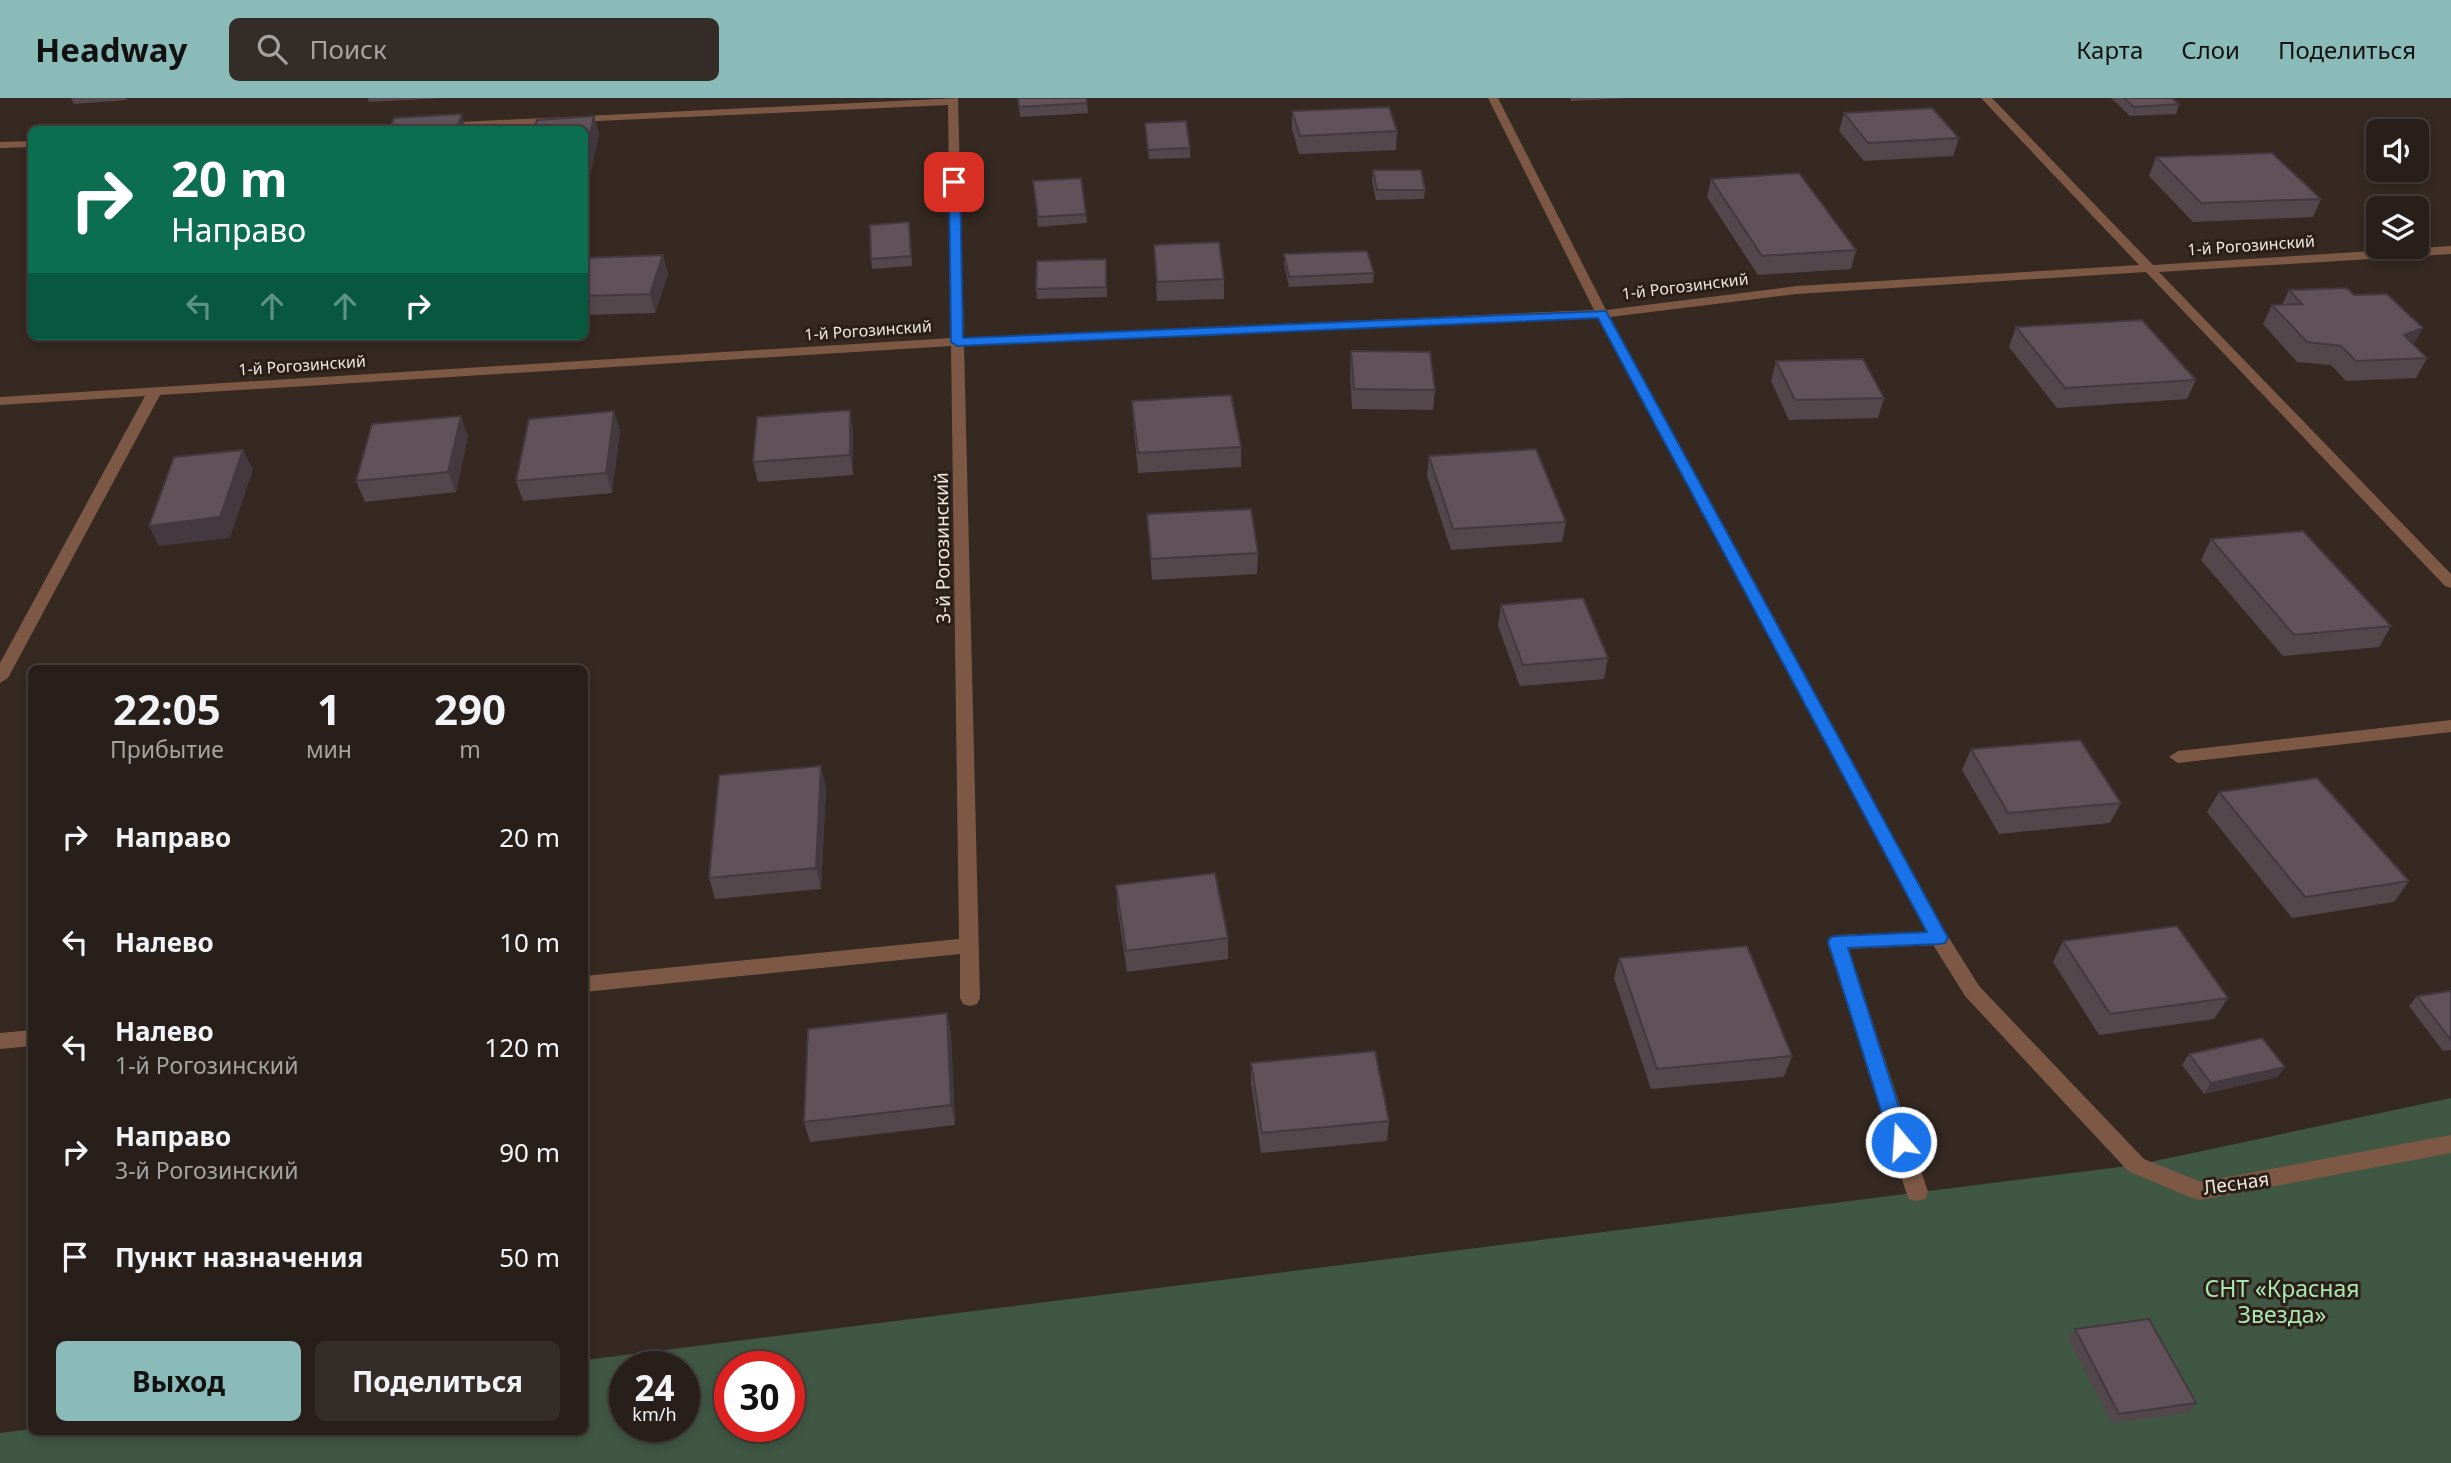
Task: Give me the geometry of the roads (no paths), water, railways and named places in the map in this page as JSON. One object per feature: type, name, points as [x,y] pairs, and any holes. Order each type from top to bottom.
[{"type":"street","name":"Лесная","points":[[1493,98],[1602,314],[1939,938],[1972,991],[2136,1165],[2200,1191],[2451,1144]]},
{"type":"street","points":[[1986,98],[2451,583]]},
{"type":"street","points":[[431,126],[953,100]]},
{"type":"street","name":"3-й Рогозинский","points":[[953,100],[970,998]]},
{"type":"street","points":[[0,145],[28,144]]},
{"type":"street","name":"1-й Рогозинский","points":[[0,401],[957,342],[1602,314],[1797,290],[2451,250]]},
{"type":"street","points":[[0,678],[155,391]]},
{"type":"street","points":[[2178,757],[2451,726]]},
{"type":"street","points":[[1917,1192],[1837,942],[1939,938]]},
{"type":"street","points":[[588,984],[968,946]]},
{"type":"street","points":[[0,1041],[28,1038]]},
{"type":"park label","name":"СНТ «Красная Звезда»","points":[[2282,1301]]}]
